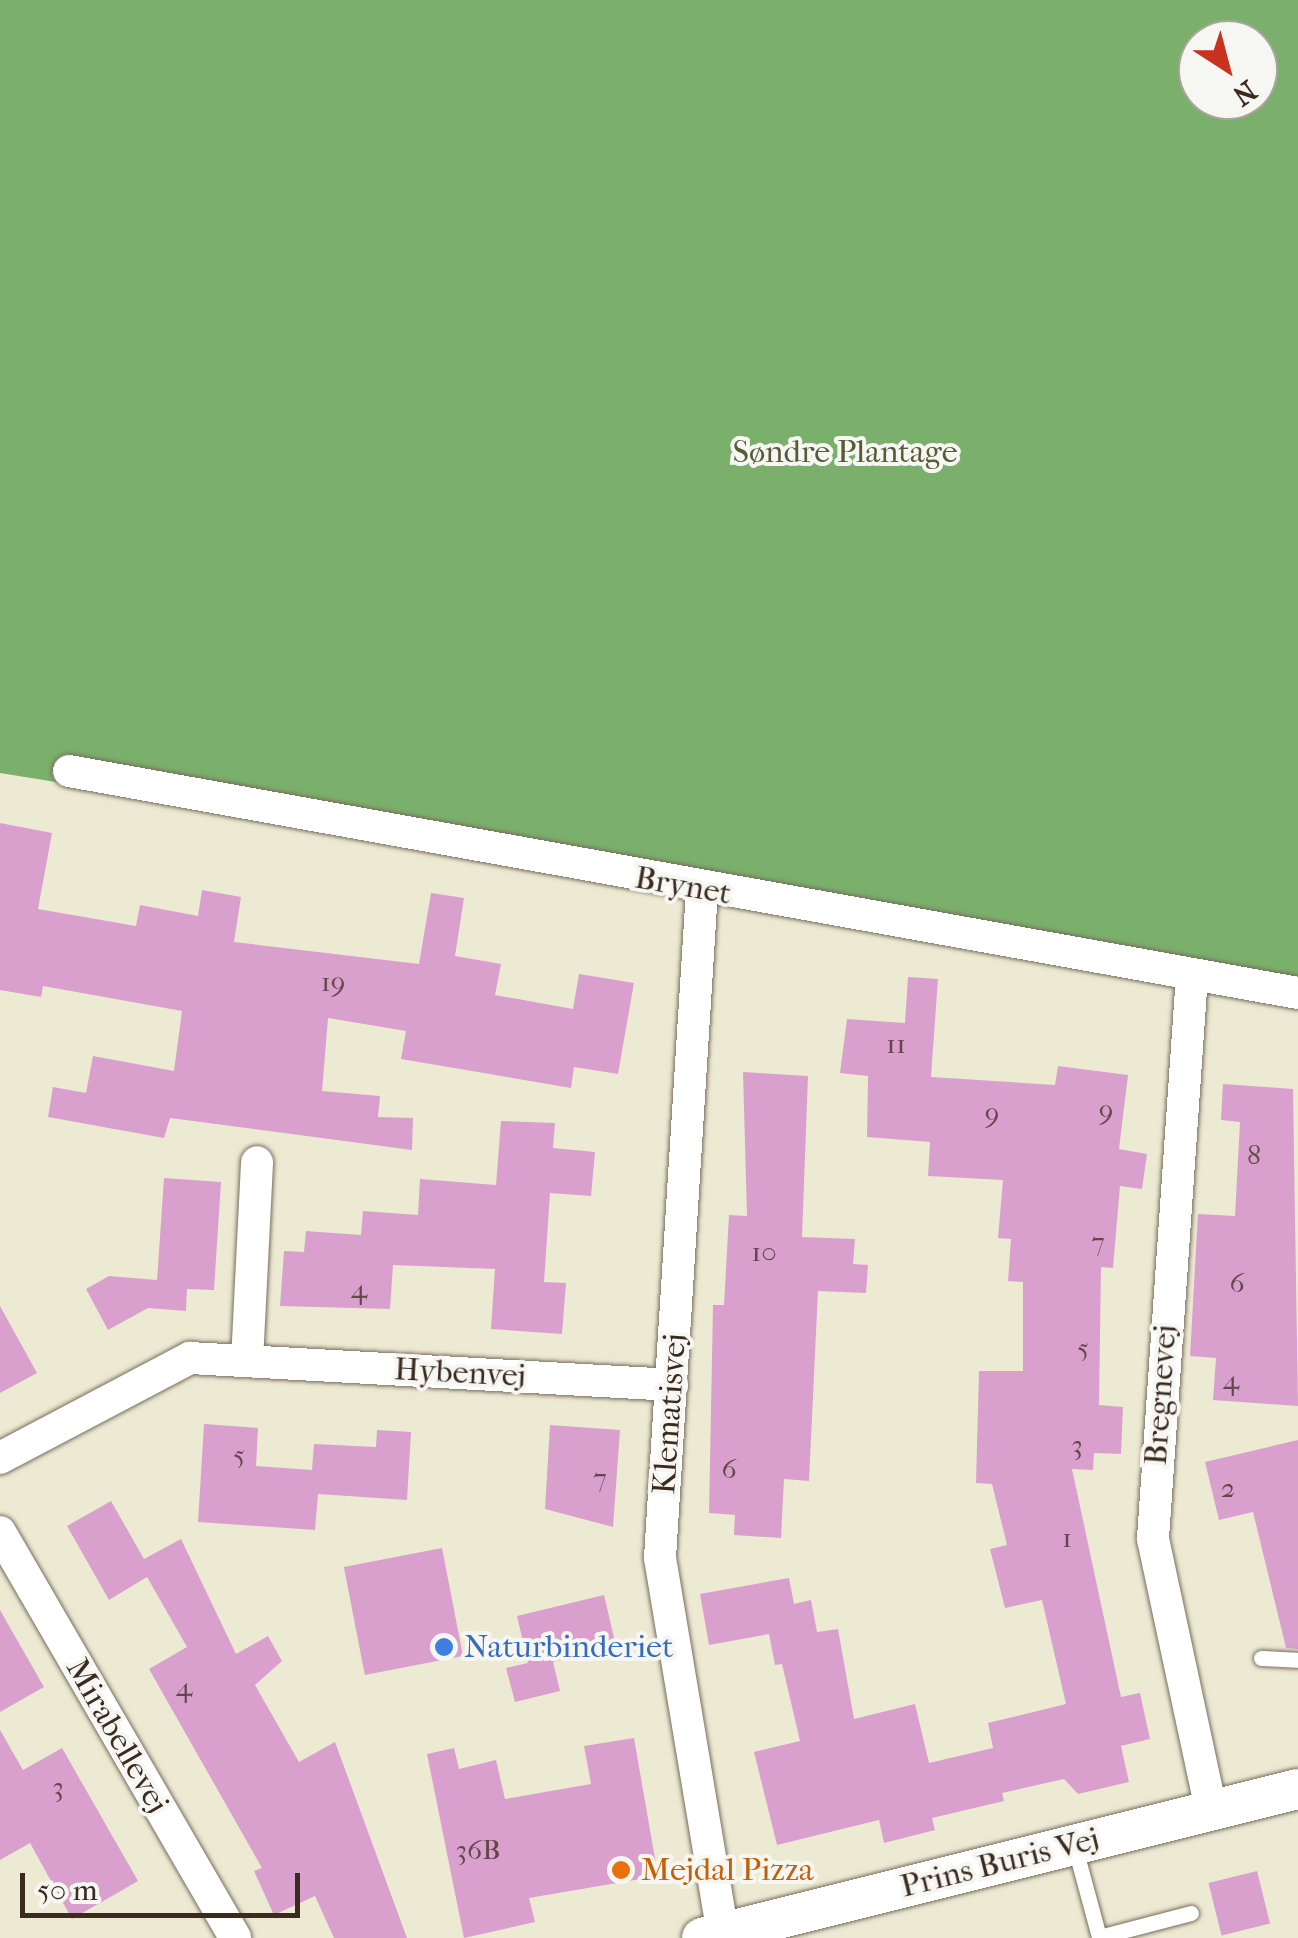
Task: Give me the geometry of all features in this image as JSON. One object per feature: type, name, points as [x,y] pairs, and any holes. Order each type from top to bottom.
[{"type":"street","name":"Brynet","points":[[70,771],[702,890],[1298,993]]},
{"type":"street","name":"Klematisvej","points":[[702,890],[660,1558],[712,1936]]},
{"type":"street","name":"Bregnevej","points":[[1192,975],[1153,1539],[1212,1810]]},
{"type":"street","points":[[248,1361],[258,1162]]},
{"type":"street","name":"Hybenvej","points":[[0,1458],[190,1358],[672,1385]]},
{"type":"street","name":"Mirabellevej","points":[[0,1532],[236,1938]]},
{"type":"street","name":"Prins Buris Vej","points":[[712,1936],[1298,1789]]},
{"type":"lane","points":[[1261,1658],[1298,1660]]},
{"type":"lane","points":[[1074,1844],[1097,1938],[1191,1913]]},
{"type":"green space","name":"Søndre Plantage","points":[[0,0],[1298,0],[1298,982],[0,773]]},
{"type":"building","points":[[0,823],[52,833],[38,909],[136,926],[140,905],[198,916],[202,890],[241,897],[234,942],[419,964],[431,893],[464,898],[455,956],[501,964],[495,995],[573,1009],[579,974],[634,983],[618,1074],[574,1067],[571,1088],[401,1059],[406,1031],[328,1018],[322,1091],[380,1096],[378,1117],[413,1118],[412,1150],[170,1118],[164,1138],[48,1117],[53,1087],[86,1093],[93,1056],[174,1071],[182,1011],[43,986],[41,997],[0,990]]},
{"type":"building","points":[[908,977],[938,979],[931,1077],[1055,1085],[1058,1066],[1128,1075],[1119,1149],[1147,1154],[1142,1189],[1120,1186],[1113,1268],[1101,1267],[1099,1405],[1123,1407],[1121,1454],[1094,1453],[1093,1470],[1072,1469],[1121,1697],[1140,1693],[1150,1739],[1121,1746],[1129,1782],[1078,1794],[1064,1779],[1002,1793],[1004,1801],[932,1818],[935,1830],[884,1843],[879,1820],[777,1845],[754,1752],[800,1741],[782,1664],[775,1665],[769,1634],[709,1645],[700,1594],[789,1578],[794,1604],[811,1600],[817,1632],[838,1629],[854,1719],[915,1704],[929,1763],[993,1748],[988,1723],[1066,1704],[1042,1600],[1005,1608],[990,1549],[1007,1545],[992,1484],[976,1483],[979,1371],[1023,1371],[1023,1282],[1008,1281],[1011,1239],[998,1238],[1003,1180],[928,1176],[930,1142],[867,1137],[868,1076],[840,1073],[847,1019],[905,1023]]},
{"type":"building","points":[[743,1072],[808,1076],[802,1237],[855,1239],[853,1264],[868,1265],[866,1293],[818,1291],[809,1481],[784,1479],[781,1538],[734,1535],[735,1515],[709,1513],[713,1305],[724,1305],[729,1215],[747,1216]]},
{"type":"building","points":[[1223,1084],[1293,1089],[1298,1406],[1213,1400],[1216,1358],[1190,1356],[1198,1214],[1235,1216],[1240,1122],[1221,1120]]},
{"type":"building","points":[[501,1121],[555,1123],[553,1148],[595,1152],[591,1196],[550,1193],[544,1282],[566,1283],[562,1334],[491,1329],[495,1269],[393,1265],[390,1309],[280,1306],[284,1251],[304,1252],[306,1231],[361,1235],[363,1211],[418,1215],[420,1179],[496,1185]]},
{"type":"building","points":[[164,1178],[221,1182],[214,1290],[187,1289],[186,1311],[148,1308],[108,1330],[86,1289],[109,1276],[157,1280]]},
{"type":"building","points":[[0,1306],[37,1373],[0,1393]]},
{"type":"building","points":[[204,1424],[258,1428],[256,1466],[312,1470],[314,1444],[376,1447],[377,1430],[411,1432],[407,1500],[318,1494],[315,1530],[198,1522]]},
{"type":"building","points":[[550,1425],[620,1430],[613,1527],[545,1509]]},
{"type":"building","points":[[1298,1440],[1298,1649],[1286,1648],[1253,1512],[1219,1520],[1205,1462]]},
{"type":"building","points":[[111,1501],[144,1559],[181,1539],[236,1654],[268,1636],[282,1661],[255,1685],[299,1762],[335,1742],[407,1938],[334,1938],[315,1896],[274,1915],[254,1871],[262,1868],[149,1669],[187,1647],[147,1577],[109,1600],[67,1526]]},
{"type":"building","points":[[442,1548],[463,1656],[365,1675],[344,1567]]},
{"type":"building","points":[[604,1595],[616,1646],[553,1662],[560,1691],[515,1702],[506,1668],[528,1663],[517,1616]]},
{"type":"building","points":[[0,1610],[44,1687],[0,1712]]},
{"type":"building","points":[[0,1730],[23,1770],[62,1748],[138,1881],[72,1919],[30,1843],[0,1860]]},
{"type":"building","points":[[634,1738],[658,1876],[529,1898],[535,1922],[464,1938],[427,1754],[454,1748],[459,1769],[496,1760],[505,1799],[591,1784],[584,1746]]},
{"type":"building","points":[[1257,1871],[1270,1923],[1222,1935],[1208,1883]]},
{"type":"place","name":"Naturbinderiet","points":[[444,1647]]},
{"type":"place","name":"Mejdal Pizza","points":[[621,1870]]}]
